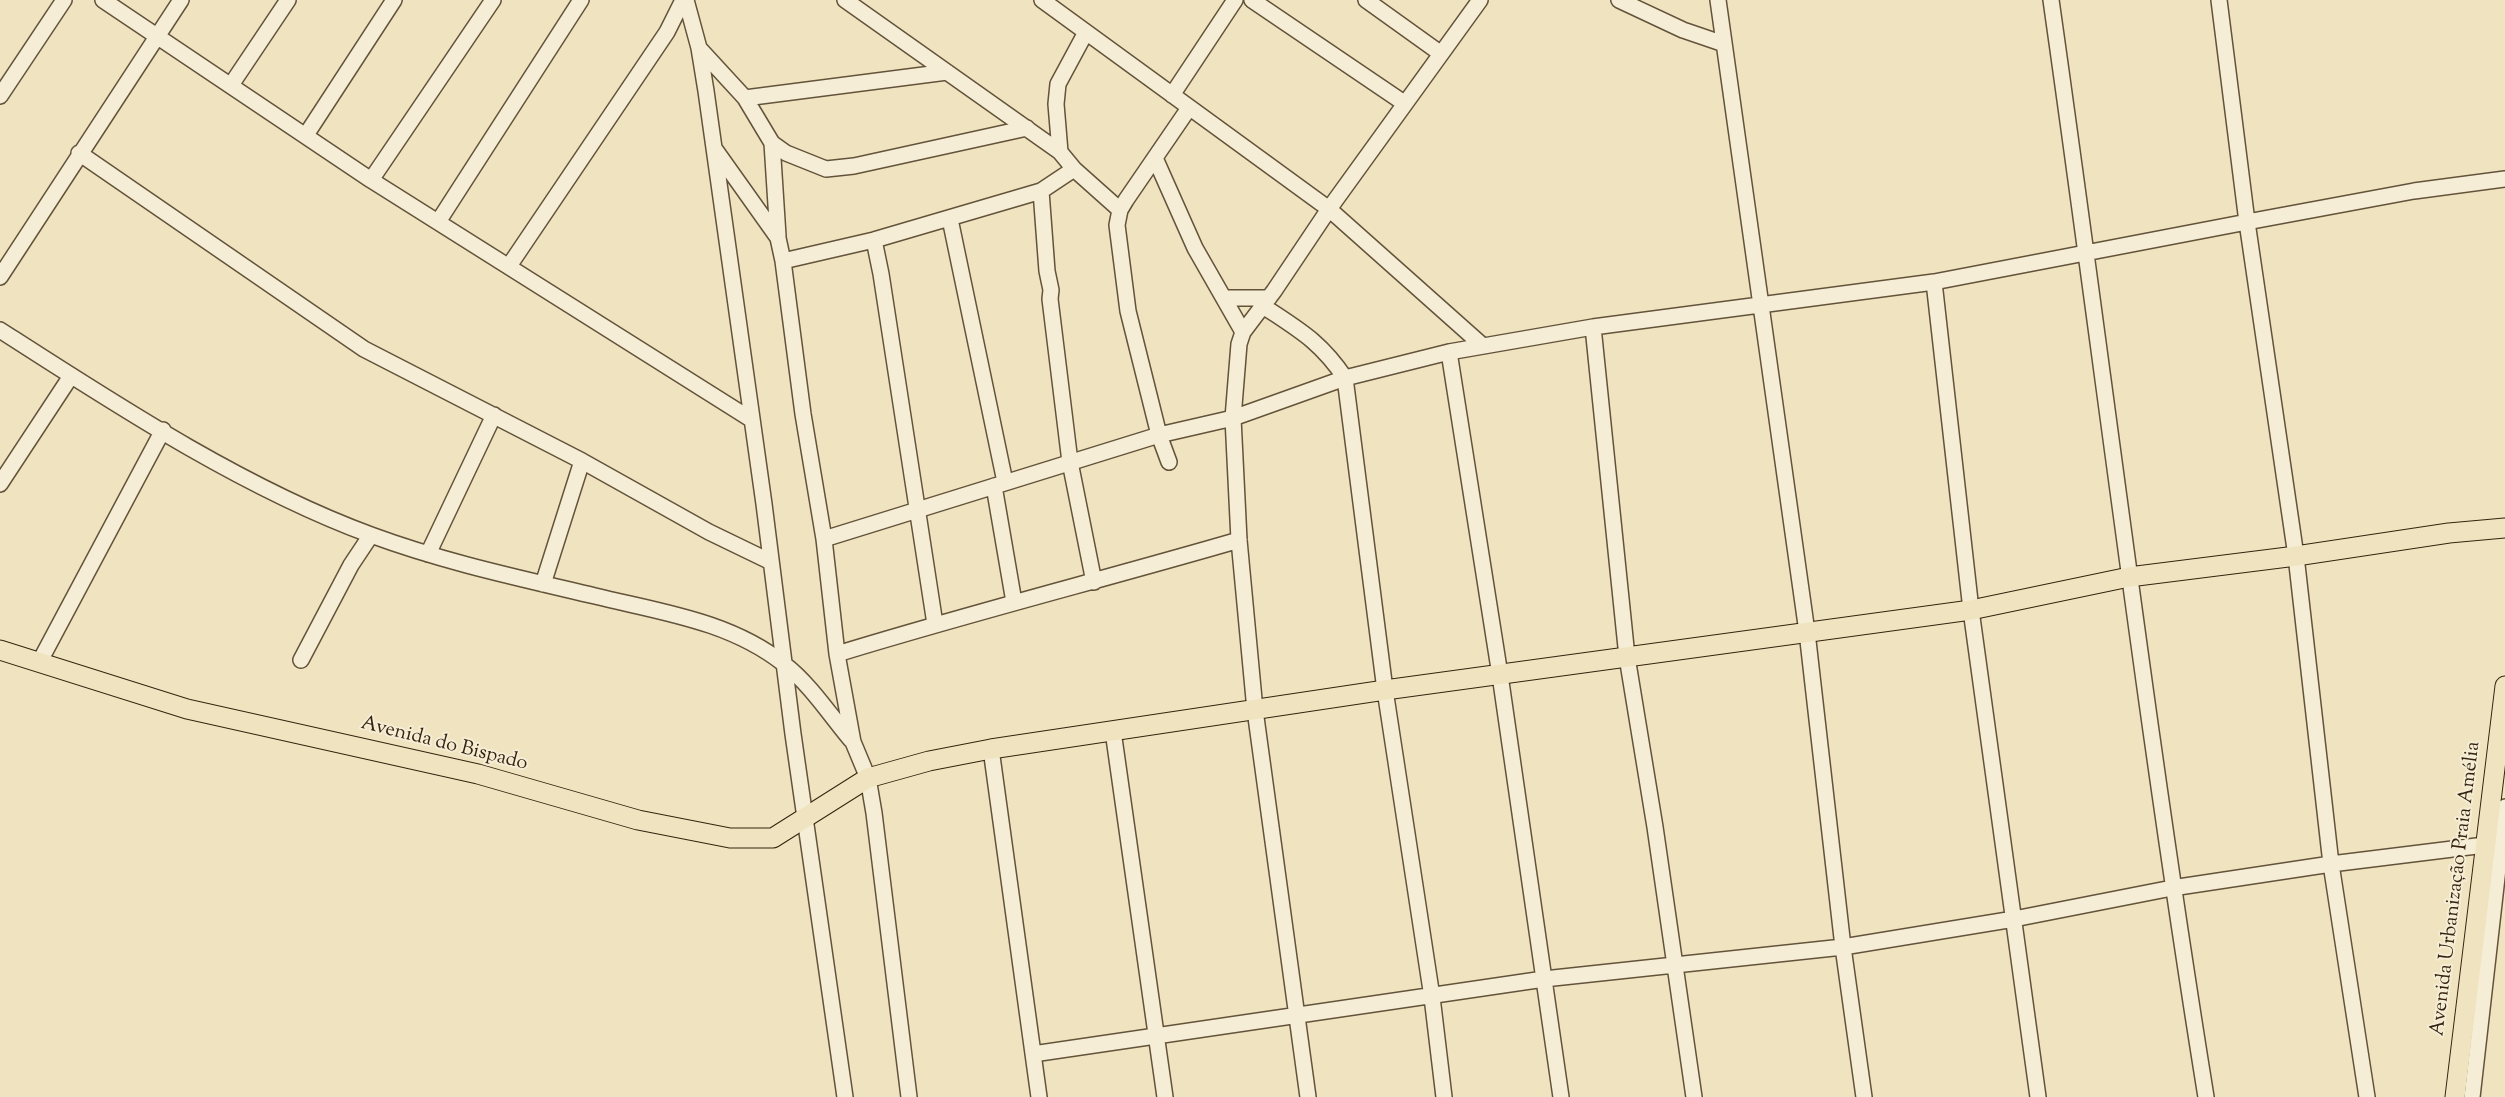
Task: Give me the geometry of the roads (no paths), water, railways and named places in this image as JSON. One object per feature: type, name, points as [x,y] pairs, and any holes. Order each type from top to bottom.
[{"type":"main road","name":"Avenida do Bispado","points":[[0,650],[40,661],[187,709],[478,774],[647,822],[730,838],[773,838],[868,778],[929,761],[991,749],[1385,690],[1971,610],[2129,577],[2296,556],[2449,533],[2505,528]]},
{"type":"main road","name":"Avenida Urbanização Praia Amélia","points":[[2455,1097],[2493,844],[2505,686]]},
{"type":"street","points":[[0,96],[64,0]]},
{"type":"street","points":[[103,0],[371,180],[752,420]]},
{"type":"street","points":[[0,277],[181,0]]},
{"type":"street","points":[[231,85],[288,0]]},
{"type":"street","points":[[306,135],[394,0]]},
{"type":"street","points":[[371,180],[493,0]]},
{"type":"street","points":[[438,222],[581,0]]},
{"type":"street","points":[[509,266],[667,32],[685,0]]},
{"type":"street","points":[[685,0],[699,48],[845,1097]]},
{"type":"street","points":[[844,0],[1060,152],[1074,169],[1120,210]]},
{"type":"street","points":[[1042,0],[1329,209],[1483,346]]},
{"type":"street","points":[[1172,95],[1235,0]]},
{"type":"street","points":[[1252,0],[1404,103]]},
{"type":"street","points":[[1366,0],[1440,53]]},
{"type":"street","points":[[1619,0],[1683,30],[1724,44]]},
{"type":"street","points":[[1718,0],[1807,632],[1843,947],[1864,1097]]},
{"type":"street","points":[[2051,0],[2087,252],[2172,888],[2206,1097]]},
{"type":"street","points":[[2219,0],[2247,222],[2296,556],[2331,864],[2367,1097]]},
{"type":"street","points":[[1308,1097],[1255,710],[1239,540],[1233,418],[1239,344],[1244,332],[1476,1]]},
{"type":"street","points":[[1060,152],[1056,104],[1058,84],[1086,32]]},
{"type":"street","points":[[699,48],[745,98],[772,143],[786,153],[826,169],[854,166],[1027,128]]},
{"type":"street","points":[[745,98],[947,72]]},
{"type":"street","points":[[1169,462],[1159,435],[1128,312],[1118,246],[1117,225],[1120,210],[1189,108]]},
{"type":"street","points":[[772,143],[778,238],[783,261],[803,414],[824,539],[836,654],[853,742],[868,778],[874,813],[909,1097]]},
{"type":"street","points":[[712,144],[778,238]]},
{"type":"street","points":[[79,154],[364,349],[582,461],[668,511],[771,562]]},
{"type":"street","points":[[1155,158],[1194,248],[1244,332]]},
{"type":"street","points":[[783,261],[874,240],[1041,191],[1074,169]]},
{"type":"street","points":[[824,539],[1159,435],[1233,418],[1345,378],[1449,352],[1593,327],[1934,282],[2247,222],[2414,192],[2505,179]]},
{"type":"street","points":[[1041,191],[1047,271],[1051,290],[1050,299],[1070,462],[1094,582]]},
{"type":"street","points":[[950,219],[999,484],[1014,602]]},
{"type":"street","points":[[874,240],[881,274],[935,624]]},
{"type":"street","points":[[1934,282],[1971,610],[2038,1097]]},
{"type":"street","points":[[1224,298],[1266,302],[1329,354],[1345,378],[1385,690],[1432,997],[1444,1097]]},
{"type":"street","points":[[1593,327],[1627,657],[1655,827],[1694,1097]]},
{"type":"street","points":[[0,330],[71,376],[220,464],[300,506],[371,535],[470,567],[710,624],[754,646],[784,664],[853,742]]},
{"type":"street","points":[[1449,352],[1500,675],[1561,1097]]},
{"type":"street","points":[[0,484],[71,376]]},
{"type":"street","points":[[428,554],[494,415]]},
{"type":"street","points":[[40,661],[163,430]]},
{"type":"street","points":[[543,584],[582,461]]},
{"type":"street","points":[[301,660],[351,564],[371,535]]},
{"type":"street","points":[[836,654],[935,624],[1094,582],[1239,540]]},
{"type":"street","points":[[1114,731],[1166,1097]]},
{"type":"street","points":[[991,749],[1039,1097]]},
{"type":"street","points":[[2472,1097],[2493,844],[2505,807]]},
{"type":"street","points":[[1033,1054],[1297,1014],[1432,997],[1544,979],[1674,967],[1843,947],[2014,919],[2172,888],[2331,864],[2493,844]]}]
